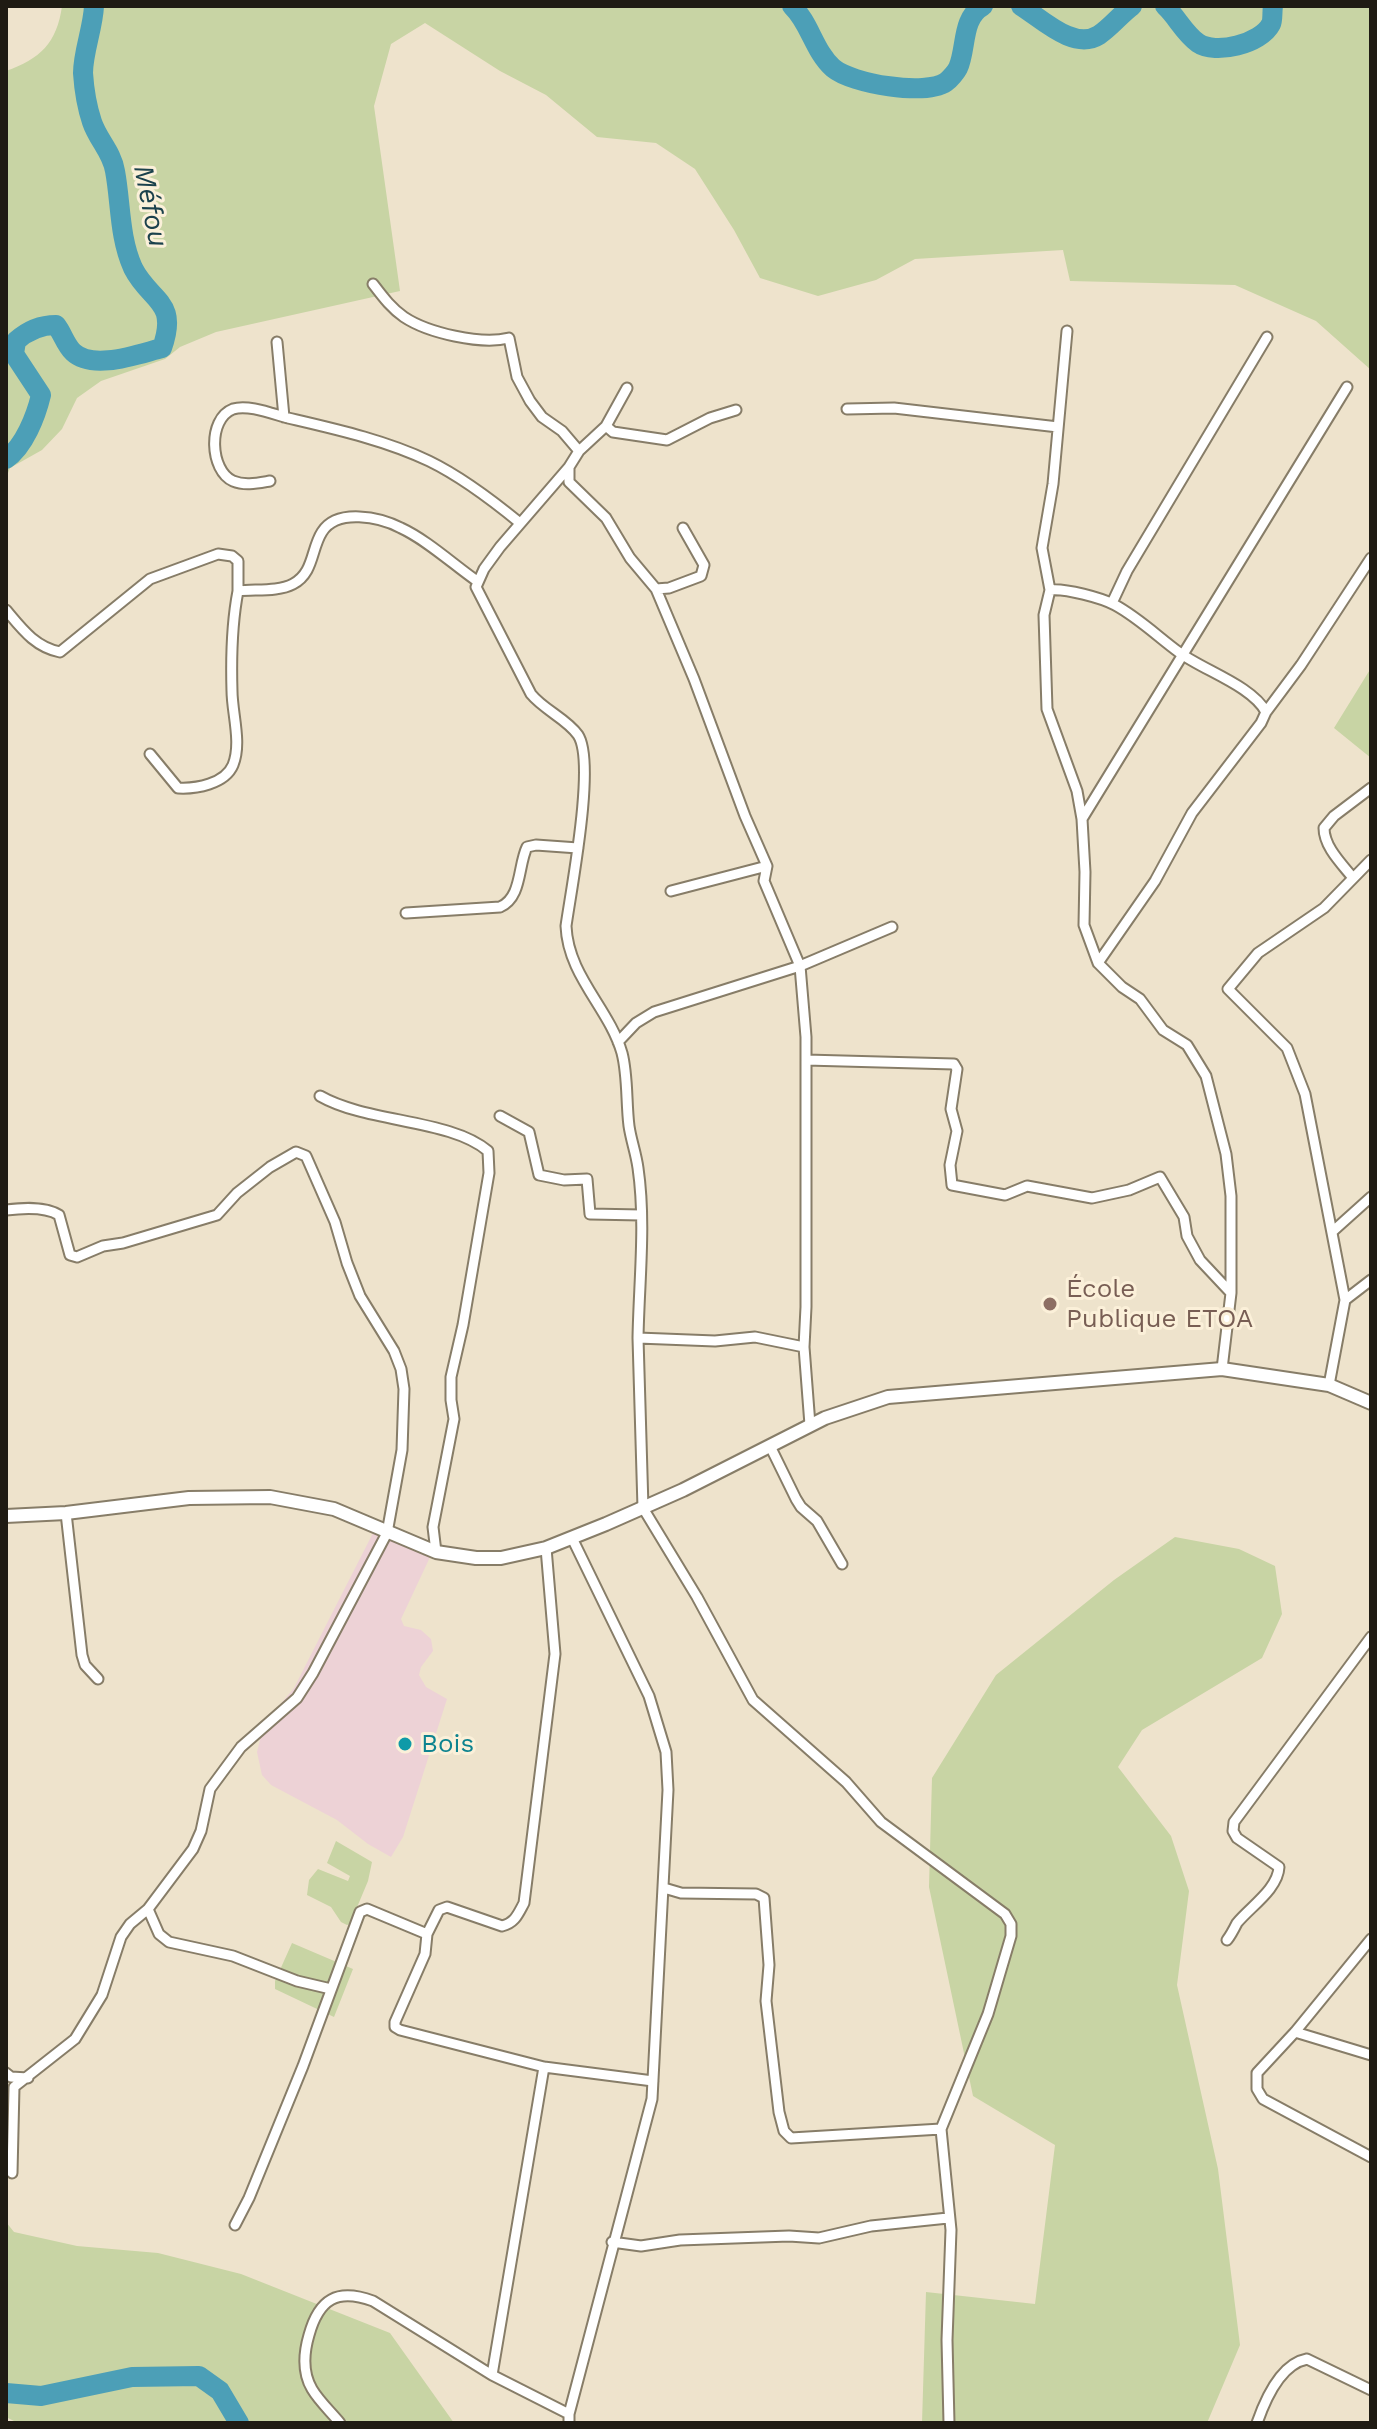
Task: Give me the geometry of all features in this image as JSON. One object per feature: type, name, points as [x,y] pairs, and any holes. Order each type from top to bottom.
[{"type":"street","points":[[373,284],[389,306],[407,319],[436,331],[494,342],[509,338],[517,377],[530,401],[542,417],[562,431],[579,451]]},
{"type":"street","points":[[1067,331],[1053,484],[1042,548],[1050,590],[1044,605],[1047,709],[1077,791],[1085,872],[1084,925],[1098,963],[1122,987],[1140,999],[1163,1030],[1187,1045],[1206,1076],[1226,1154],[1229,1182],[1231,1293],[1222,1369]]},
{"type":"street","points":[[1112,603],[1127,571],[1267,337]]},
{"type":"street","points":[[277,342],[284,417]]},
{"type":"street","points":[[1082,819],[1347,387]]},
{"type":"street","points":[[627,388],[606,426],[579,451],[569,467],[520,523],[477,581],[476,587],[531,694],[542,707],[578,735],[581,743],[585,772],[566,926],[567,944],[572,961],[618,1042],[625,1067],[629,1129],[638,1168],[641,1215],[638,1338],[643,1508],[697,1597],[753,1700],[846,1782],[881,1822],[1005,1914],[1011,1924],[1011,1936],[988,2014],[941,2129],[952,2243],[947,2340],[949,2423]]},
{"type":"street","points":[[270,481],[249,484],[234,481],[221,472],[215,454],[216,431],[230,410],[241,407],[341,431],[429,461],[490,498],[520,523]]},
{"type":"street","points":[[847,409],[894,408],[1058,427]]},
{"type":"street","points":[[606,426],[613,432],[667,440],[710,418],[736,410]]},
{"type":"street","points":[[569,467],[569,482],[606,518],[630,558],[656,589],[767,866],[764,881],[800,966],[806,1060],[807,1292],[804,1347],[810,1425]]},
{"type":"street","points":[[238,591],[294,584],[305,575],[319,536],[327,525],[337,518],[353,517],[402,528],[477,581]]},
{"type":"street","points":[[656,589],[686,583],[701,576],[704,565],[683,528]]},
{"type":"street","points":[[6,610],[34,641],[46,649],[60,652],[150,579],[218,554],[232,556],[238,561],[231,687],[236,730],[233,764],[225,776],[217,780],[189,789],[178,788],[150,754]]},
{"type":"street","points":[[1098,963],[1155,881],[1192,813],[1261,723],[1371,558]]},
{"type":"street","points":[[1050,590],[1076,591],[1089,598],[1112,603],[1141,621],[1181,654],[1248,693],[1261,703],[1266,712]]},
{"type":"street","points":[[1353,878],[1333,852],[1324,835],[1324,828],[1334,816],[1371,788]]},
{"type":"street","points":[[406,913],[500,907],[507,904],[514,893],[527,847],[578,848]]},
{"type":"street","points":[[1329,1385],[1345,1300],[1305,1094],[1287,1048],[1228,989],[1258,953],[1324,908],[1371,860]]},
{"type":"street","points":[[671,891],[767,866]]},
{"type":"street","points":[[618,1042],[636,1023],[654,1012],[800,966],[892,927]]},
{"type":"street","points":[[806,1060],[954,1064],[957,1069],[951,1109],[957,1131],[950,1165],[952,1185],[1005,1195],[1027,1186],[1092,1198],[1129,1190],[1160,1177],[1184,1217],[1187,1236],[1200,1260],[1231,1293]]},
{"type":"street","points":[[320,1096],[338,1106],[454,1134],[477,1142],[488,1151],[489,1173],[451,1377],[454,1419],[433,1527],[436,1552]]},
{"type":"street","points":[[500,1116],[529,1132],[539,1175],[564,1180],[587,1179],[590,1214],[641,1215]]},
{"type":"street","points":[[6,1210],[53,1211],[59,1215],[70,1255],[77,1257],[103,1246],[217,1215],[237,1193],[288,1155],[296,1152],[306,1156],[335,1222],[360,1296],[394,1351],[404,1389],[402,1450],[387,1533],[297,1698],[241,1747],[210,1789],[201,1831],[193,1849],[148,1909],[130,1924],[121,1937],[102,1995],[75,2039],[14,2087],[12,2173]]},
{"type":"street","points":[[1332,1232],[1371,1197]]},
{"type":"street","points":[[1345,1300],[1371,1280]]},
{"type":"street","points":[[638,1338],[715,1341],[755,1337],[804,1347]]},
{"type":"street","points":[[6,1516],[66,1513],[180,1498],[270,1497],[334,1509],[436,1552],[501,1558],[546,1548],[572,1538],[643,1508],[850,1407],[888,1397],[1222,1369],[1329,1385],[1371,1403]]},
{"type":"street","points":[[770,1446],[796,1499],[817,1521],[842,1564]]},
{"type":"street","points":[[66,1513],[82,1655],[85,1665],[98,1679]]},
{"type":"street","points":[[340,2423],[311,2388],[304,2351],[314,2315],[325,2303],[339,2296],[358,2296],[373,2301],[569,2419],[612,2242],[652,2099],[668,1779],[663,1738],[644,1682],[609,1618],[572,1538]]},
{"type":"street","points":[[546,1548],[555,1654],[524,1903],[517,1917],[510,1924],[502,1926],[443,1907],[427,1934],[425,1954],[395,2027],[544,2067],[653,2081]]},
{"type":"street","points":[[1227,1940],[1239,1921],[1271,1887],[1279,1867],[1237,1838],[1233,1831],[1234,1822],[1371,1637]]},
{"type":"street","points":[[664,1888],[681,1893],[756,1894],[764,1898],[769,1965],[768,2019],[779,2112],[784,2131],[791,2138],[941,2129]]},
{"type":"street","points":[[148,1909],[159,1934],[169,1942],[233,1956],[297,1981],[331,1989]]},
{"type":"street","points":[[235,2225],[285,2110],[360,1912],[367,1909],[427,1934]]},
{"type":"street","points":[[1371,1939],[1257,2073],[1257,2089],[1263,2099],[1371,2157]]},
{"type":"street","points":[[1295,2032],[1371,2055]]},
{"type":"street","points":[[492,2375],[544,2067]]},
{"type":"street","points":[[6,2073],[11,2077],[28,2078]]},
{"type":"street","points":[[612,2242],[641,2246],[680,2240],[789,2236],[819,2238],[871,2226],[948,2218]]},
{"type":"street","points":[[1257,2423],[1264,2404],[1288,2367],[1296,2361],[1307,2359],[1371,2390]]},
{"type":"shaded area","points":[[373,1533],[431,1555],[401,1619],[404,1626],[421,1630],[431,1639],[433,1651],[419,1675],[426,1687],[447,1699],[403,1837],[391,1857],[337,1820],[271,1785],[262,1775],[257,1752],[273,1713],[294,1688]]},
{"type":"green space","points":[[62,6],[1371,6],[1371,370],[1316,321],[1235,285],[1070,281],[1063,250],[915,259],[876,280],[818,296],[760,278],[695,169],[656,143],[597,137],[546,95],[500,71],[425,23],[391,44],[374,106],[400,291],[216,332],[180,347],[165,359],[101,381],[77,398],[62,429],[42,450],[10,468],[6,478],[6,71],[28,61],[45,48],[56,30]]},
{"type":"green space","points":[[1371,668],[1371,758],[1334,728]]},
{"type":"green space","points":[[1175,1537],[1239,1549],[1275,1566],[1282,1614],[1262,1658],[1142,1730],[1118,1767],[1171,1836],[1189,1891],[1177,1985],[1218,2169],[1240,2345],[1207,2423],[922,2423],[926,2292],[1035,2304],[1055,2145],[973,2096],[929,1887],[932,1778],[996,1675],[1114,1580]]},
{"type":"green space","points":[[336,1841],[372,1862],[368,1881],[347,1925],[341,1922],[331,1907],[307,1895],[309,1880],[318,1869],[348,1881],[350,1876],[327,1863]]},
{"type":"green space","points":[[292,1943],[353,1969],[334,2017],[275,1989],[275,1981]]},
{"type":"green space","points":[[6,2222],[14,2232],[77,2246],[158,2253],[241,2274],[390,2333],[454,2423],[18,2423],[6,2417]]},
{"type":"waterway","name":"Méfou","points":[[6,459],[24,439],[41,395],[14,354],[16,341],[20,337],[40,327],[56,325],[73,352],[82,358],[104,361],[162,348],[166,332],[165,311],[140,279],[128,256],[113,164],[87,104],[83,65],[94,6]]},
{"type":"waterway","name":"Méfou","points":[[792,6],[833,68],[856,79],[906,88],[923,88],[946,82],[958,68],[971,18],[983,6]]},
{"type":"waterway","name":"Méfou","points":[[1021,6],[1058,31],[1079,39],[1099,35],[1132,6]]},
{"type":"waterway","name":"Méfou","points":[[1165,6],[1193,39],[1215,48],[1237,46],[1258,37],[1271,24],[1273,6]]},
{"type":"waterway","points":[[6,2393],[41,2396],[132,2377],[199,2376],[220,2391],[239,2423]]},
{"type":"place","name":"École Publique ETOA","points":[[1050,1304]]},
{"type":"place","name":"Bois","points":[[405,1744]]}]
